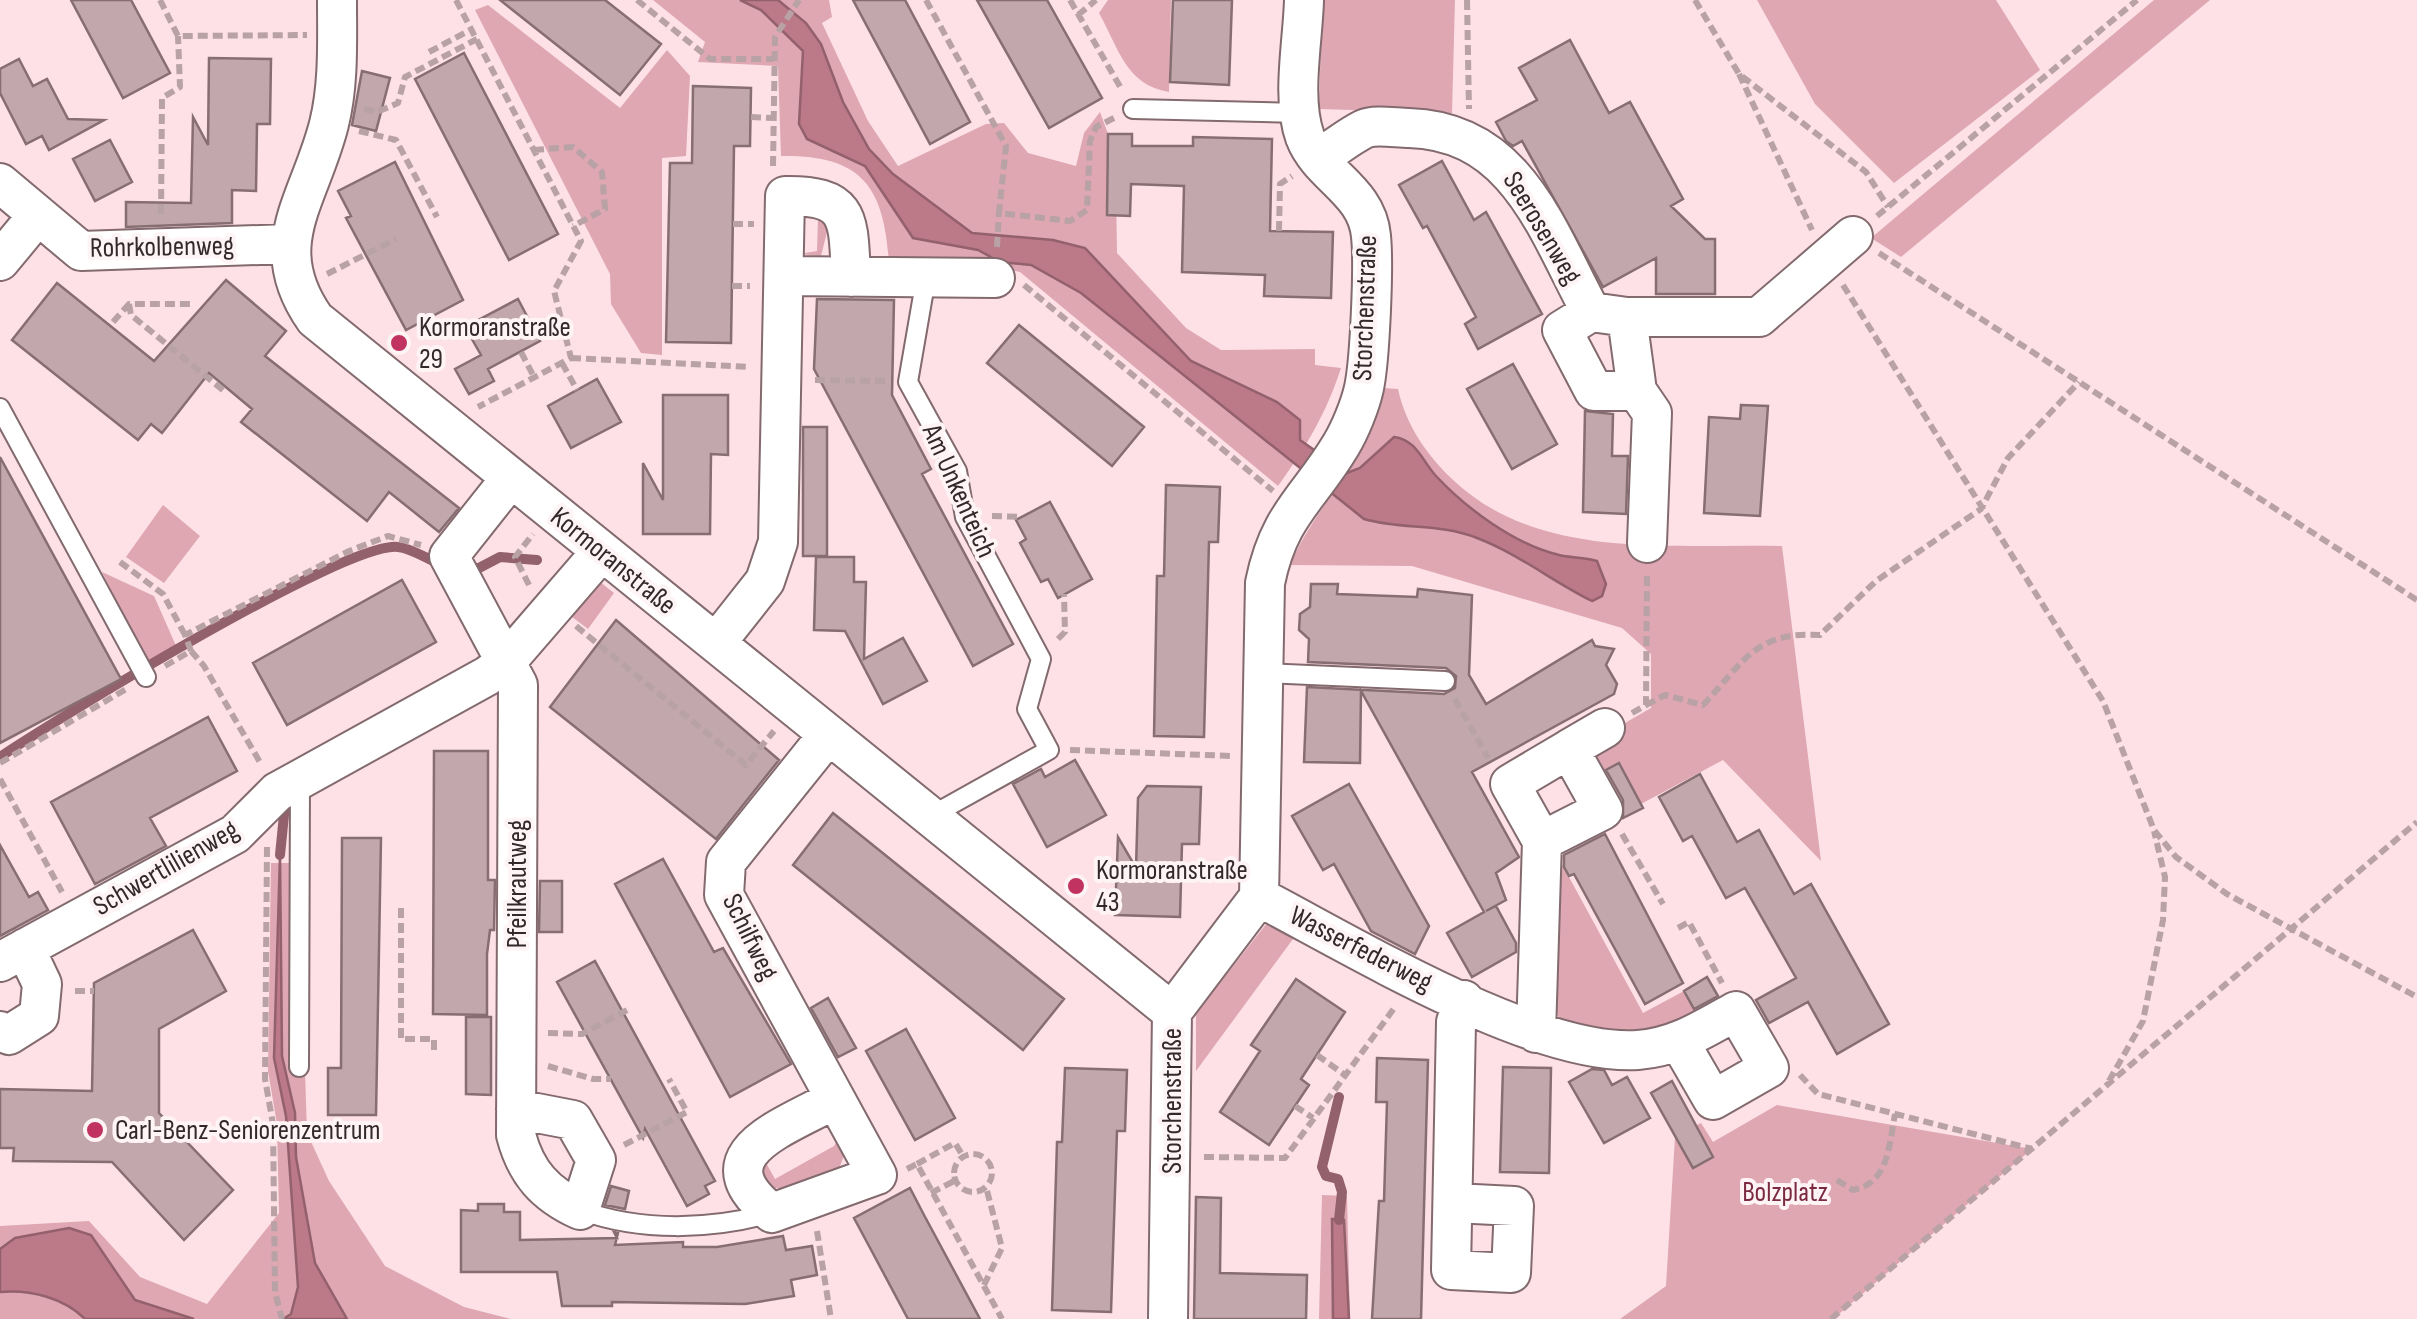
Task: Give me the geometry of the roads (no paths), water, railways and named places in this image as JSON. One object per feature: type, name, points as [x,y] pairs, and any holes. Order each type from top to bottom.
[{"type":"street","name":"Storchenstraße","points":[[1168,1319],[1172,1012],[1260,898],[1264,583],[1273,542],[1297,502],[1342,444],[1364,389],[1371,235],[1364,208],[1352,190],[1318,159],[1306,138],[1300,113],[1304,0]]},
{"type":"street","points":[[288,244],[331,113],[337,17]]},
{"type":"street","name":"Seerosenweg","points":[[1318,159],[1367,127],[1429,129],[1470,140],[1503,163],[1609,314],[1637,391],[1652,412],[1647,543]]},
{"type":"street","name":"Rohrkolbenweg","points":[[0,183],[80,251],[288,244]]},
{"type":"street","points":[[716,644],[765,581],[778,542],[785,196],[817,196],[838,204],[849,224],[851,277]]},
{"type":"street","points":[[0,261],[38,215]]},
{"type":"street","name":"Kormoranstraße","points":[[288,244],[295,291],[315,320],[1172,1012]]},
{"type":"street","points":[[1609,314],[1759,317],[1840,247]]},
{"type":"street","points":[[786,276],[995,278]]},
{"type":"street","name":"Seerosenweg","points":[[1609,314],[1562,330],[1594,391],[1637,391]]},
{"type":"street","points":[[506,662],[449,556],[510,479]]},
{"type":"street","name":"Schwertlilienweg","points":[[0,1030],[8,1034],[39,1016],[42,984],[12,955],[235,834],[282,791],[506,662],[602,552]]},
{"type":"street","name":"Pfeilkrautweg","points":[[506,662],[518,685],[516,1135],[530,1174],[546,1190],[580,1210]]},
{"type":"street","points":[[1536,1033],[1542,841],[1510,784],[1605,728]]},
{"type":"street","name":"Schilfweg","points":[[772,1212],[877,1175],[724,895],[726,862],[828,735]]},
{"type":"street","points":[[1542,841],[1603,810],[1569,749]]},
{"type":"street","name":"Wasserfederweg","points":[[1260,898],[1536,1033],[1593,1048],[1638,1050],[1680,1042],[1736,1010],[1769,1068],[1713,1100],[1680,1042]]},
{"type":"street","name":"Wasserfederweg","points":[[1454,1203],[1456,1022],[1464,1000]]},
{"type":"street","points":[[772,1212],[754,1198],[741,1176],[741,1162],[751,1148],[836,1099]]},
{"type":"street","points":[[516,1109],[573,1120],[596,1160],[580,1210]]},
{"type":"lane","points":[[1133,108],[1300,113]]},
{"type":"lane","name":"Am Unkenteich","points":[[926,278],[908,382],[957,471],[965,517],[1041,660],[1027,709],[1048,750],[933,820]]},
{"type":"lane","points":[[0,408],[146,677]]},
{"type":"lane","points":[[1263,673],[1445,681]]},
{"type":"lane","points":[[282,791],[299,1068]]},
{"type":"lane","name":"Pfeilkrautweg","points":[[580,1210],[598,1217],[727,1226],[772,1212]]},
{"type":"waterway","points":[[0,757],[201,636],[322,572],[368,553],[398,547],[440,564]]},
{"type":"waterway","points":[[466,568],[479,568],[500,557],[537,560]]},
{"type":"waterway","points":[[280,855],[285,805]]},
{"type":"waterway","points":[[1339,1097],[1322,1167],[1326,1176],[1338,1179],[1342,1192],[1339,1220]]},
{"type":"place","name":"Kormoranstraße 29","points":[[399,343]]},
{"type":"place","name":"Kormoranstraße 43","points":[[1076,886]]},
{"type":"place","name":"Carl-Benz-Seniorenzentrum","points":[[95,1130]]},
{"type":"park label","name":"Bolzplatz","points":[[1785,1192]]}]
